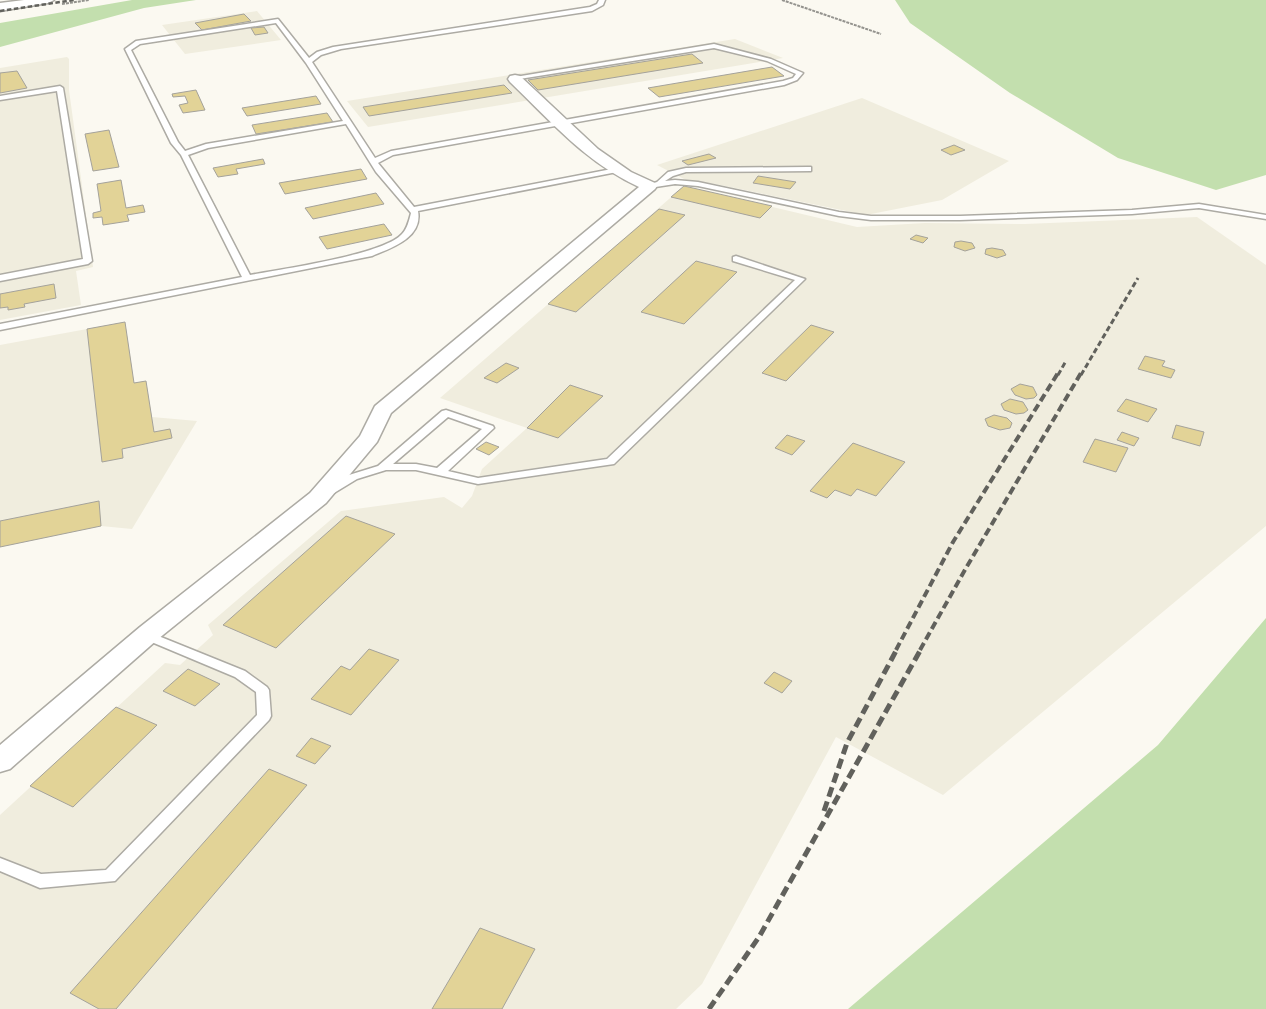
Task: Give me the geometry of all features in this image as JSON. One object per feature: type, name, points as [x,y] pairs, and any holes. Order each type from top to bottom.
[{"type":"street","points":[[0,7],[48,0]]},
{"type":"street","points":[[0,761],[146,636],[318,498],[370,438],[382,410],[654,185],[617,170],[592,151],[515,79]]},
{"type":"lane","points":[[309,62],[313,56],[329,50],[592,9],[600,5],[602,0]]},
{"type":"lane","points":[[0,327],[369,254],[404,238],[412,228],[415,213],[374,162],[309,62],[278,21],[138,42],[128,49],[175,143],[184,154],[247,278]]},
{"type":"lane","points":[[374,162],[391,153],[784,83],[795,79],[800,74],[768,60],[714,46],[515,79]]},
{"type":"lane","points":[[0,98],[60,88],[88,260],[0,278]]},
{"type":"lane","points":[[184,154],[206,146],[348,122]]},
{"type":"lane","points":[[654,185],[672,173],[686,170],[808,169]]},
{"type":"lane","points":[[412,210],[617,170]]},
{"type":"lane","points":[[654,185],[675,182],[698,184],[839,214],[871,218],[960,218],[1132,212],[1199,206],[1266,217]]},
{"type":"lane","points":[[318,498],[353,477],[382,468],[416,467],[441,471],[478,481],[610,462],[801,279],[736,259]]},
{"type":"lane","points":[[382,468],[446,414],[489,428],[441,471]]},
{"type":"lane","points":[[0,864],[40,881],[110,876],[264,716],[262,690],[240,674],[146,636]]},
{"type":"path","points":[[782,0],[881,34]]},
{"type":"shaded area","points":[[257,11],[281,40],[185,54],[162,25]]},
{"type":"shaded area","points":[[735,39],[783,58],[368,127],[347,101]]},
{"type":"shaded area","points":[[67,57],[69,59],[69,90],[93,267],[76,271],[81,305],[0,320],[0,68]]},
{"type":"shaded area","points":[[862,98],[1009,161],[942,200],[866,215],[715,184],[688,181],[657,165]]},
{"type":"shaded area","points":[[684,186],[857,227],[925,223],[1025,224],[1197,217],[1266,265],[1266,526],[943,795],[836,737],[702,984],[676,1009],[0,1009],[0,815],[165,663],[180,665],[213,635],[208,625],[341,511],[444,497],[462,508],[472,496],[482,469],[527,428],[440,398]]},
{"type":"shaded area","points":[[125,322],[134,383],[146,381],[152,417],[197,421],[132,529],[101,526],[0,547],[0,345]]},
{"type":"green space","points":[[132,0],[196,0],[144,8],[0,47],[0,23]]},
{"type":"green space","points":[[895,0],[1266,0],[1266,175],[1216,190],[1118,158],[1010,93],[910,23]]},
{"type":"green space","points":[[1266,618],[1266,1009],[848,1009],[1158,745]]},
{"type":"building","points":[[244,14],[251,21],[202,30],[195,23]]},
{"type":"building","points":[[264,27],[268,33],[255,35],[251,28]]},
{"type":"building","points":[[692,54],[703,63],[538,90],[528,80]]},
{"type":"building","points":[[772,67],[784,76],[659,97],[648,88]]},
{"type":"building","points":[[17,71],[27,88],[0,93],[0,73]]},
{"type":"building","points":[[504,85],[512,93],[369,116],[363,107]]},
{"type":"building","points":[[196,90],[205,110],[183,113],[179,105],[188,103],[185,96],[173,97],[172,94]]},
{"type":"building","points":[[316,96],[321,104],[247,116],[242,108]]},
{"type":"building","points":[[327,113],[333,122],[256,134],[252,125]]},
{"type":"building","points":[[109,130],[119,167],[93,171],[85,134]]},
{"type":"building","points":[[954,145],[965,150],[951,155],[941,150]]},
{"type":"building","points":[[709,154],[716,158],[688,165],[682,161]]},
{"type":"building","points":[[263,159],[265,164],[236,169],[238,174],[218,177],[213,168]]},
{"type":"building","points":[[361,169],[367,179],[285,194],[279,183]]},
{"type":"building","points":[[758,176],[796,182],[790,189],[753,183]]},
{"type":"building","points":[[121,180],[126,208],[143,205],[145,212],[127,215],[129,221],[103,225],[102,217],[93,218],[93,213],[101,211],[97,184]]},
{"type":"building","points":[[684,186],[772,206],[760,218],[671,197]]},
{"type":"building","points":[[376,193],[384,204],[313,219],[305,208]]},
{"type":"building","points":[[659,209],[685,215],[576,312],[548,304]]},
{"type":"building","points":[[384,224],[392,235],[327,249],[319,237]]},
{"type":"building","points":[[916,235],[928,238],[923,243],[910,239]]},
{"type":"building","points":[[955,242],[972,243],[975,248],[965,251],[954,247]]},
{"type":"building","points":[[986,249],[1003,250],[1006,255],[997,258],[985,254]]},
{"type":"building","points":[[696,261],[737,272],[684,324],[641,312]]},
{"type":"building","points":[[54,284],[56,298],[24,304],[25,307],[8,310],[8,307],[0,308],[0,294]]},
{"type":"building","points":[[125,322],[134,383],[146,381],[154,432],[170,429],[172,438],[122,449],[123,458],[102,462],[87,329]]},
{"type":"building","points":[[811,325],[834,332],[786,381],[762,373]]},
{"type":"building","points":[[1145,356],[1165,361],[1162,366],[1175,370],[1171,378],[1138,369]]},
{"type":"building","points":[[506,363],[519,368],[497,383],[484,378]]},
{"type":"building","points":[[1020,384],[1033,387],[1037,395],[1034,398],[1026,399],[1015,395],[1011,389]]},
{"type":"building","points":[[570,385],[603,396],[558,438],[527,428]]},
{"type":"building","points":[[1010,399],[1023,402],[1028,410],[1024,413],[1016,414],[1004,410],[1001,404]]},
{"type":"building","points":[[1126,399],[1157,409],[1148,422],[1117,411]]},
{"type":"building","points":[[994,415],[1007,418],[1012,423],[1010,428],[1000,430],[988,426],[985,419]]},
{"type":"building","points":[[1176,425],[1204,432],[1200,446],[1172,438]]},
{"type":"building","points":[[1122,432],[1139,438],[1134,446],[1117,440]]},
{"type":"building","points":[[787,435],[805,441],[792,455],[775,448]]},
{"type":"building","points":[[1095,439],[1128,448],[1116,472],[1083,462]]},
{"type":"building","points":[[486,442],[499,447],[489,455],[476,449]]},
{"type":"building","points":[[853,443],[905,462],[876,496],[857,489],[851,496],[835,490],[827,498],[810,491]]},
{"type":"building","points":[[99,501],[101,526],[0,547],[0,521]]},
{"type":"building","points":[[346,516],[395,534],[276,648],[223,625]]},
{"type":"building","points":[[369,649],[399,660],[351,715],[311,699],[341,666],[350,670]]},
{"type":"building","points":[[188,669],[220,684],[195,706],[163,691]]},
{"type":"building","points":[[774,672],[792,681],[782,693],[764,683]]},
{"type":"building","points":[[116,707],[157,725],[73,807],[30,786]]},
{"type":"building","points":[[311,738],[331,746],[315,764],[296,756]]},
{"type":"building","points":[[269,769],[307,785],[116,1009],[99,1009],[70,993]]},
{"type":"building","points":[[480,928],[535,949],[502,1009],[432,1009]]},
{"type":"railway","points":[[0,11],[74,0]]},
{"type":"railway","points":[[1081,375],[1138,278]]},
{"type":"railway","points":[[1058,375],[1066,361]]},
{"type":"railway","points":[[896,650],[953,542],[1058,373]]},
{"type":"railway","points":[[920,650],[1081,373]]},
{"type":"railway","points":[[824,811],[847,743],[897,649]]},
{"type":"railway","points":[[709,1009],[759,937],[921,649]]}]
